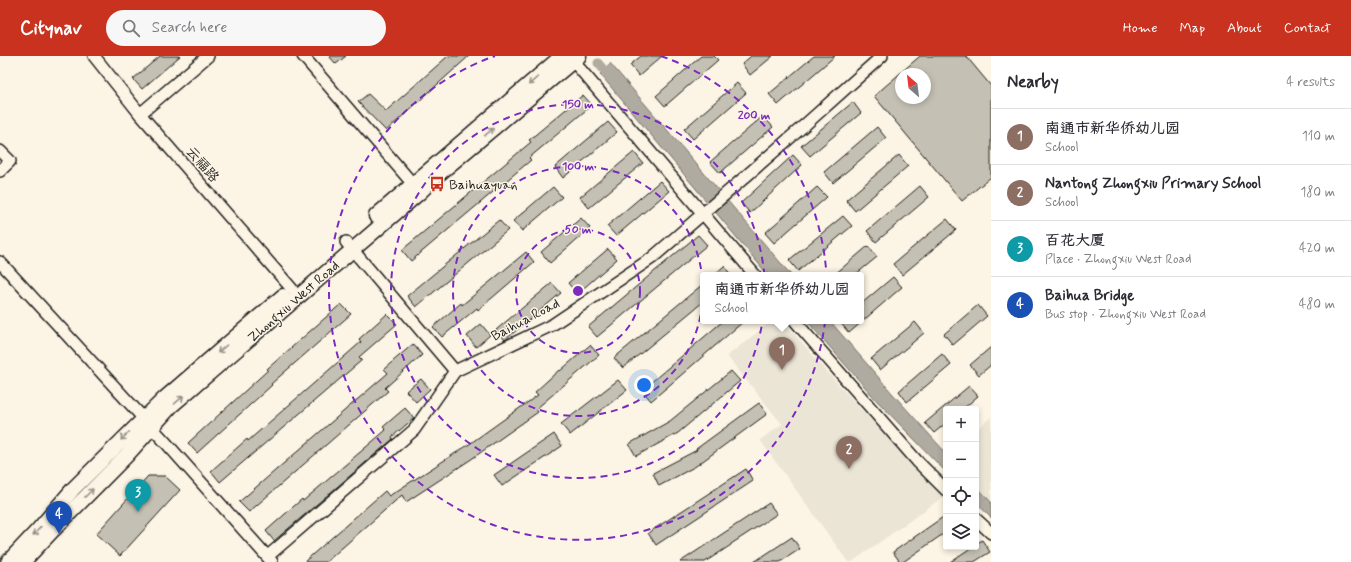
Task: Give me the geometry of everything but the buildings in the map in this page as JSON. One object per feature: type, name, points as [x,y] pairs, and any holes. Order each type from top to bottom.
[{"type":"main road","name":"Zhongxiu West Road","points":[[8,562],[27,555],[74,488],[148,423],[171,406],[349,246],[571,57]]},
{"type":"main road","name":"Zhongxiu West Road","points":[[148,423],[164,399],[292,289],[349,246]]},
{"type":"main road","points":[[0,562],[27,555]]},
{"type":"street","name":"云福路","points":[[94,56],[140,114],[292,289]]},
{"type":"street","points":[[140,114],[208,56]]},
{"type":"street","points":[[303,56],[416,188]]},
{"type":"street","name":"Baihua Road","points":[[455,371],[552,326],[652,258],[731,188],[807,124],[882,56]]},
{"type":"street","points":[[571,57],[705,211],[753,272]]},
{"type":"street","points":[[0,150],[10,161],[0,171]]},
{"type":"street","points":[[0,262],[148,423],[270,559],[414,430],[455,371],[349,246]]},
{"type":"street","points":[[798,324],[917,461],[943,487]]},
{"type":"street","points":[[979,522],[991,533]]},
{"type":"shaded area","points":[[610,63],[788,272],[765,272],[600,74]]},
{"type":"shaded area","points":[[768,324],[786,324],[837,383],[943,497],[852,562],[848,562],[760,440],[782,424],[727,356]]},
{"type":"shaded area","points":[[810,324],[833,324],[943,450],[943,469],[878,402]]},
{"type":"shaded area","points":[[991,417],[991,508],[979,497],[979,427]]},
{"type":"shaded area","points":[[979,489],[991,502],[991,518],[979,505]]},
{"type":"waterway","points":[[598,63],[604,70]]},
{"type":"place","name":"Baihuayuan","points":[[437,184]]},
{"type":"place","name":"南通市新华侨幼儿园","points":[[782,370]]},
{"type":"place","name":"Nantong Zhongxiu Primary School","points":[[849,469]]},
{"type":"place","name":"百花大厦","points":[[138,512]]},
{"type":"place","name":"Baihua Bridge","points":[[59,534]]}]
